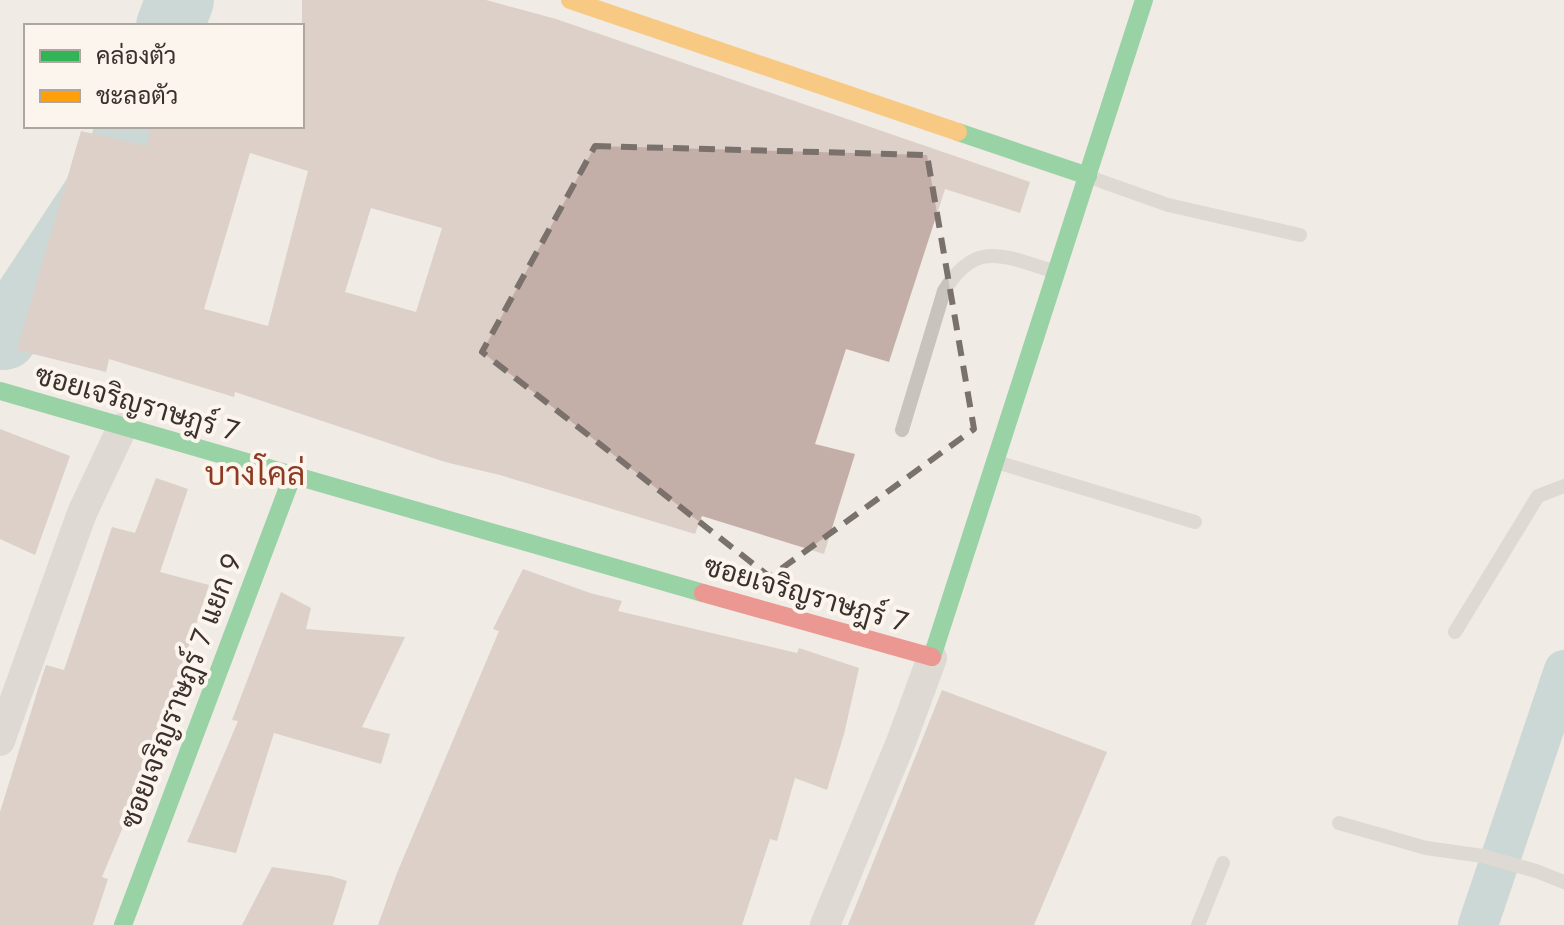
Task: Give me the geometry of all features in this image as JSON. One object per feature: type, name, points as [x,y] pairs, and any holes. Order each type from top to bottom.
[{"type":"street","points":[[570,0],[1088,176]]},
{"type":"street","name":"ซอยเจริญราษฎร์ 7","points":[[0,391],[932,658],[1144,0]]},
{"type":"street","points":[[0,741],[82,513],[122,428]]},
{"type":"street","name":"ซอยเจริญราษฎร์ 7 แยก 9","points":[[123,925],[292,477]]},
{"type":"street","points":[[825,925],[901,742],[932,658]]},
{"type":"lane","points":[[1088,176],[1168,205],[1300,235]]},
{"type":"lane","points":[[902,430],[944,291],[957,271],[974,259],[1000,255],[1057,272]]},
{"type":"lane","points":[[996,462],[1195,522]]},
{"type":"lane","points":[[1455,632],[1538,496],[1564,486]]},
{"type":"lane","points":[[1339,823],[1426,848],[1483,856],[1564,882]]},
{"type":"lane","points":[[1198,925],[1223,863]]},
{"type":"highlighted area","points":[[595,146],[927,155],[974,429],[770,577],[482,352]]},
{"type":"building","points":[[302,0],[486,0],[556,19],[1030,182],[1020,213],[945,189],[889,362],[846,349],[815,444],[855,454],[824,554],[702,516],[695,534],[500,475],[445,462],[235,392],[234,397],[109,359],[106,372],[17,350],[81,131],[147,146],[151,128],[304,128]],"holes":[[[250,153],[308,171],[268,326],[204,309]],[[371,208],[442,228],[416,312],[345,292]]]},
{"type":"building","points":[[0,429],[70,456],[35,555],[0,539]]},
{"type":"building","points":[[156,478],[188,489],[160,572],[209,585],[170,702],[135,790],[138,791],[102,877],[108,879],[93,925],[0,925],[0,812],[46,665],[64,670],[112,527],[135,533]]},
{"type":"building","points":[[523,569],[622,601],[618,611],[797,653],[799,648],[859,668],[827,790],[795,778],[777,841],[770,839],[742,925],[378,925],[499,631],[493,629]]},
{"type":"building","points":[[281,592],[311,608],[306,629],[405,637],[362,727],[390,734],[381,764],[274,733],[236,853],[187,842],[238,721],[232,720]]},
{"type":"building","points":[[942,690],[1107,752],[1034,925],[848,925]]},
{"type":"building","points":[[272,867],[347,881],[333,925],[242,925]]},
{"type":"waterway","points":[[171,24],[180,0]]},
{"type":"waterway","points":[[4,336],[116,166],[130,128]]},
{"type":"waterway","points":[[0,343],[4,336]]},
{"type":"waterway","points":[[1478,925],[1564,670]]},
{"type":"traffic: fast","points":[[932,657],[1144,0]]},
{"type":"traffic: fast","points":[[958,132],[1088,176]]},
{"type":"traffic: fast","points":[[0,391],[703,593]]},
{"type":"traffic: fast","points":[[123,925],[292,477]]},
{"type":"traffic: slow","points":[[570,0],[958,132]]},
{"type":"traffic: jam","points":[[703,593],[932,657]]},
{"type":"district","name":"บางโคล่","points":[[255,474]]}]
